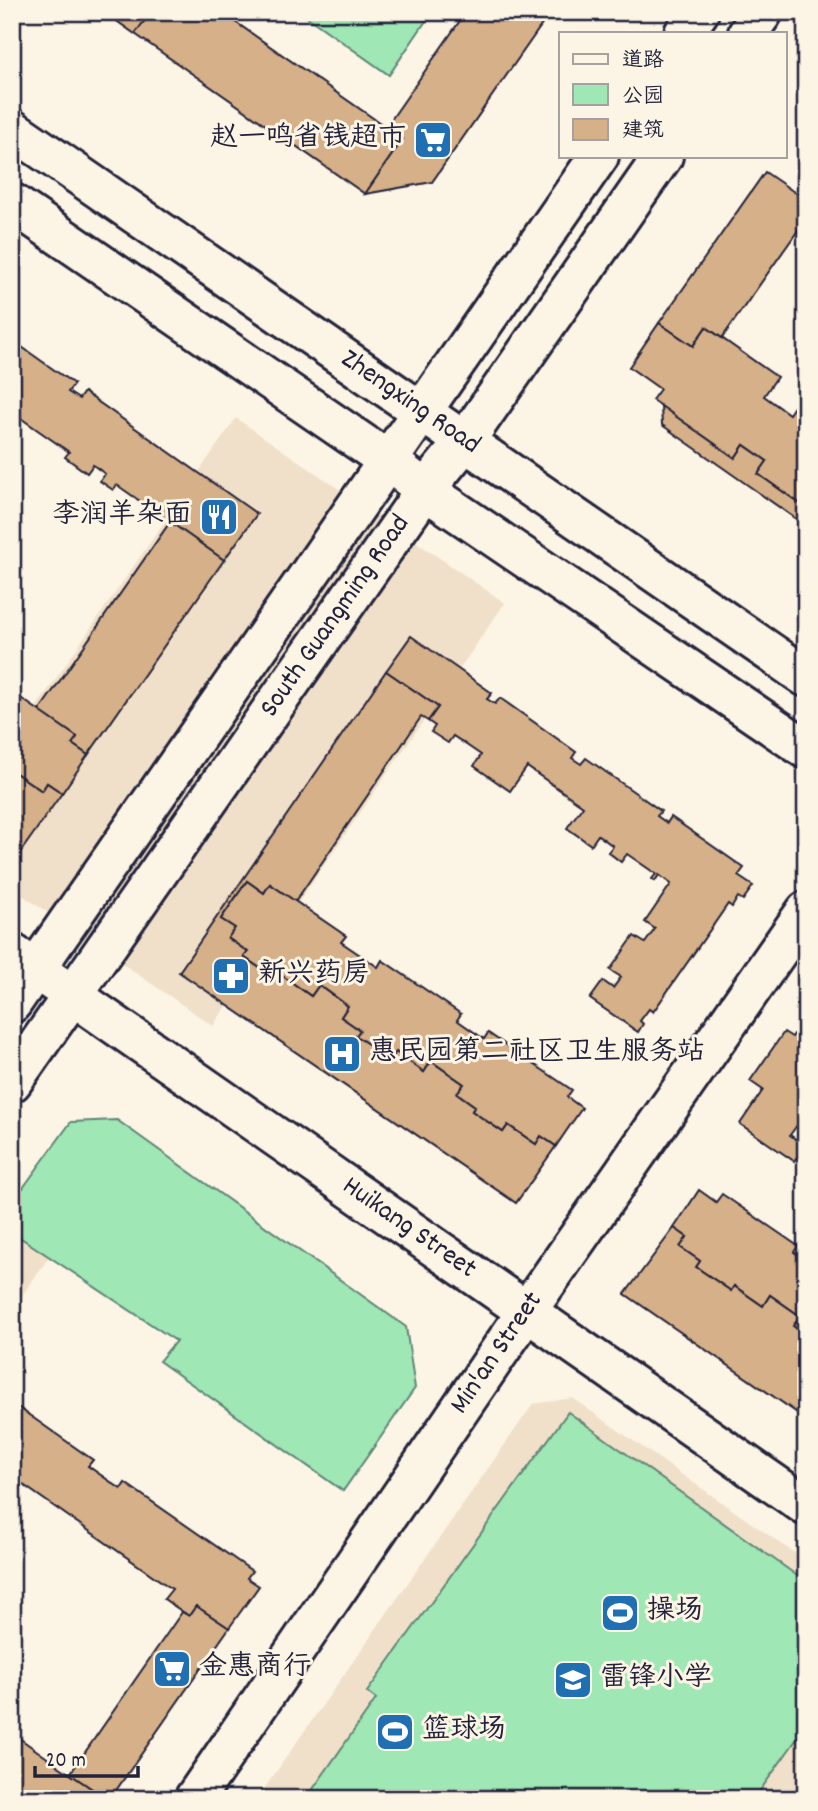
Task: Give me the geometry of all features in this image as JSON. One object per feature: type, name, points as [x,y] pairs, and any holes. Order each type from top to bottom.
[{"type":"main road","points":[[685,32],[699,12]]},
{"type":"main road","points":[[749,32],[763,12]]},
{"type":"main road","name":"Zhengxing Road","points":[[12,129],[806,677]]},
{"type":"main road","name":"South Guangming Road","points":[[12,1003],[24,961],[387,460],[598,158]]},
{"type":"main road","name":"South Guangming Road","points":[[12,1082],[425,489],[465,441],[662,158]]},
{"type":"main road","points":[[12,203],[806,749]]},
{"type":"main road","name":"Min'an Street","points":[[194,1799],[527,1311],[806,911]]},
{"type":"main road","name":"Huikang Street","points":[[24,961],[806,1506]]},
{"type":"shaded area","points":[[236,418],[505,603],[213,1026],[12,888],[12,742]]},
{"type":"shaded area","points":[[12,1232],[49,1257],[12,1310]]},
{"type":"shaded area","name":"操场","points":[[572,1398],[806,1561],[806,1799],[257,1799],[533,1404]]},
{"type":"green space","points":[[300,12],[432,12],[389,75]]},
{"type":"green space","points":[[117,1120],[406,1327],[415,1388],[343,1491],[159,1361],[176,1341],[12,1232],[12,1203],[71,1122]]},
{"type":"green space","name":"操场","points":[[568,1412],[806,1582],[806,1726],[754,1799],[306,1799],[376,1699],[367,1692]]},
{"type":"building","points":[[104,12],[151,12],[135,34]]},
{"type":"building","points":[[151,12],[221,12],[403,139],[365,194],[135,34]]},
{"type":"building","points":[[466,12],[527,12],[543,23],[432,182],[365,194],[403,139],[386,127]]},
{"type":"building","points":[[765,172],[806,200],[806,219],[722,338],[706,327],[693,346],[659,323]]},
{"type":"building","points":[[659,323],[693,346],[706,327],[777,377],[764,396],[789,414],[802,395],[806,397],[806,508],[758,474],[767,461],[744,445],[735,458],[652,400],[660,389],[629,367]]},
{"type":"building","points":[[12,340],[74,384],[68,392],[79,399],[84,392],[257,514],[224,560],[117,485],[113,490],[100,481],[105,474],[93,465],[87,473],[65,457],[69,452],[12,412]]},
{"type":"building","points":[[661,406],[735,458],[744,445],[767,461],[758,474],[806,508],[806,526],[662,425]]},
{"type":"building","points":[[170,522],[224,560],[88,755],[72,744],[77,737],[39,711]]},
{"type":"building","points":[[411,636],[492,693],[487,699],[495,704],[500,698],[576,752],[572,758],[581,764],[586,758],[661,811],[657,816],[667,823],[671,817],[744,868],[738,876],[753,886],[743,900],[738,897],[732,907],[728,904],[653,1012],[649,1009],[640,1021],[643,1024],[638,1032],[590,999],[603,981],[613,988],[621,977],[610,970],[634,936],[645,943],[655,929],[645,922],[671,884],[659,875],[655,881],[652,879],[656,874],[627,854],[621,862],[608,852],[613,846],[598,835],[591,845],[567,828],[583,806],[527,767],[510,791],[474,766],[481,755],[453,736],[448,743],[431,732],[435,726],[428,721],[438,707],[386,671]]},
{"type":"building","points":[[386,671],[438,707],[428,721],[421,717],[295,902],[270,884],[264,893],[247,881],[221,919],[235,928],[228,938],[248,952],[244,957],[279,981],[283,976],[311,996],[319,985],[348,1006],[341,1017],[360,1030],[356,1036],[391,1059],[396,1052],[424,1072],[431,1061],[464,1084],[457,1093],[475,1106],[472,1111],[503,1132],[508,1125],[536,1144],[541,1136],[556,1146],[516,1203],[179,972]]},
{"type":"building","points":[[12,692],[77,737],[72,744],[88,755],[62,793],[47,783],[42,791],[14,772],[12,774]]},
{"type":"building","points":[[14,772],[42,791],[47,783],[62,793],[15,860],[12,858]]},
{"type":"building","points":[[247,881],[264,893],[270,884],[346,936],[341,942],[378,967],[382,960],[461,1014],[457,1020],[484,1039],[488,1033],[572,1090],[567,1097],[582,1108],[556,1146],[541,1136],[536,1144],[508,1125],[503,1132],[472,1111],[475,1106],[457,1093],[464,1084],[431,1061],[424,1072],[396,1052],[391,1059],[356,1036],[360,1030],[341,1017],[348,1006],[319,985],[311,996],[283,976],[279,981],[244,957],[248,952],[228,938],[235,928],[221,919]]},
{"type":"building","points":[[806,1017],[806,1119],[803,1117],[790,1135],[806,1146],[806,1164],[796,1158],[794,1161],[740,1124],[763,1090],[750,1081],[784,1032],[792,1037]]},
{"type":"building","points":[[699,1190],[716,1202],[722,1194],[798,1246],[794,1252],[806,1260],[806,1335],[793,1326],[800,1316],[770,1295],[763,1306],[734,1286],[731,1291],[696,1267],[700,1261],[680,1247],[687,1237],[674,1228]]},
{"type":"building","points":[[674,1228],[687,1237],[680,1247],[700,1261],[696,1267],[731,1291],[734,1286],[763,1306],[770,1295],[800,1316],[793,1326],[806,1335],[806,1419],[625,1294]]},
{"type":"building","points":[[12,1403],[93,1460],[88,1466],[121,1489],[125,1483],[252,1571],[247,1578],[259,1586],[229,1628],[196,1606],[189,1616],[164,1599],[172,1589],[12,1477]]},
{"type":"building","points":[[196,1606],[229,1628],[110,1799],[94,1799],[98,1793],[70,1774],[182,1612],[189,1616]]},
{"type":"building","points":[[12,1733],[98,1793],[94,1799],[12,1799]]},
{"type":"place","name":"赵一鸣省钱超市","points":[[433,140]]},
{"type":"place","name":"李润羊杂面","points":[[219,517]]},
{"type":"place","name":"新兴药房","points":[[231,976]]},
{"type":"place","name":"惠民园第二社区卫生服务站","points":[[342,1054]]},
{"type":"place","name":"操场","points":[[620,1613]]},
{"type":"place","name":"金惠商行","points":[[172,1669]]},
{"type":"place","name":"雷锋小学","points":[[573,1680]]},
{"type":"place","name":"篮球场","points":[[395,1732]]}]
